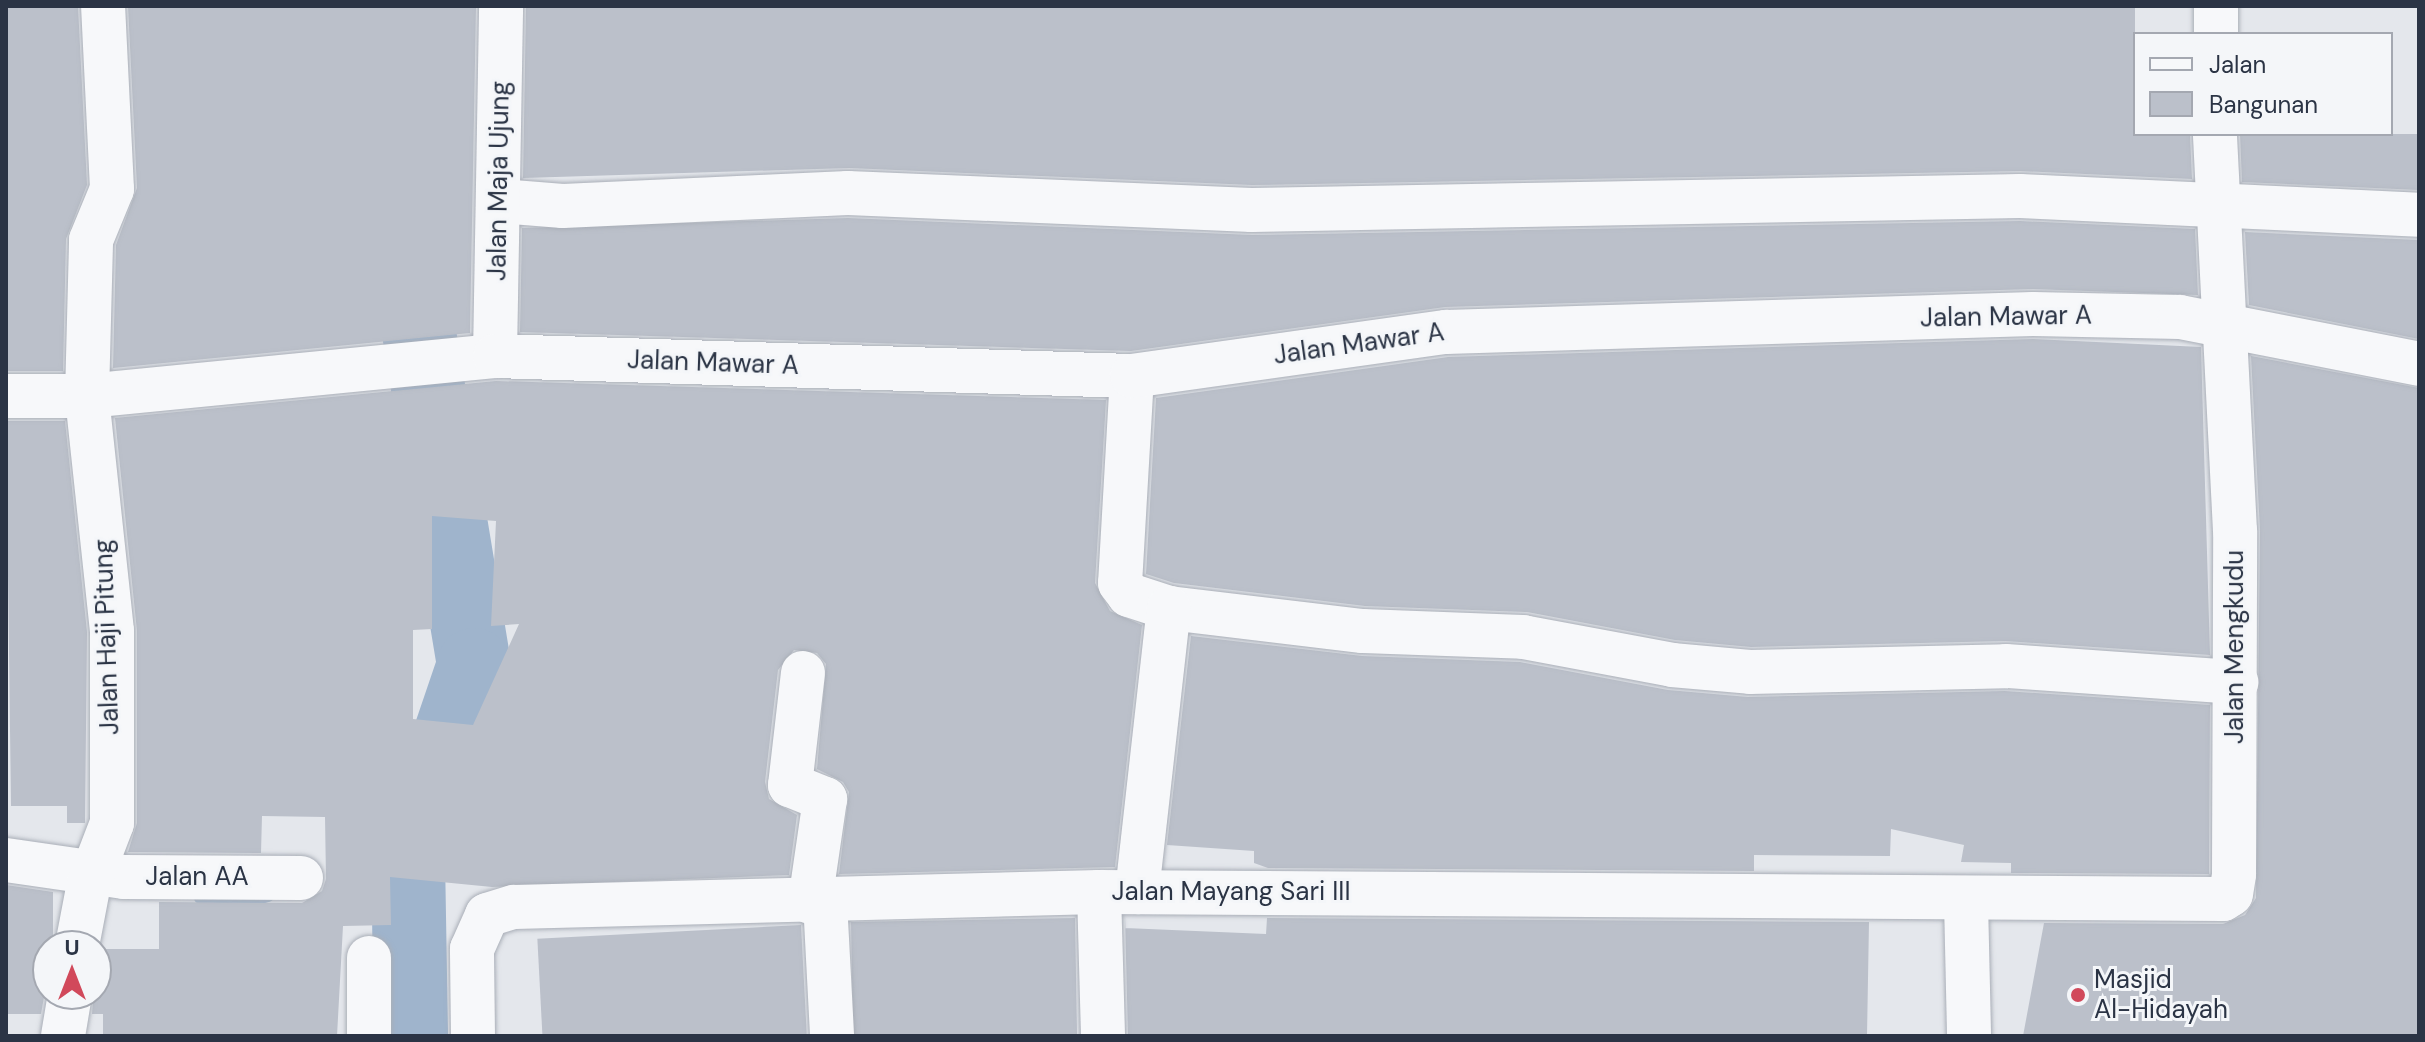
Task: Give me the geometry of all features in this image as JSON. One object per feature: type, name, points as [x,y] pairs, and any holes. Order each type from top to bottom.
[{"type":"street","name":"Jalan Haji Pitung","points":[[80,930],[91,882],[112,823],[112,631],[87,396],[91,240],[112,189],[103,6]]},
{"type":"street","name":"Jalan Maja Ujung","points":[[495,356],[501,6]]},
{"type":"street","points":[[2216,6],[2216,32]]},
{"type":"street","name":"Jalan Mengkudu","points":[[1966,901],[2206,901],[2231,894],[2236,682],[2215,208],[2215,136]]},
{"type":"street","points":[[500,201],[563,206],[848,193],[1252,210],[2020,196],[2215,208],[2419,215]]},
{"type":"street","name":"Jalan Mawar A","points":[[6,396],[87,396],[495,356],[1132,376],[1446,332],[2033,314],[2180,317],[2222,328],[2419,364]]},
{"type":"street","points":[[1132,376],[1120,583],[1129,595],[1169,608],[1363,631],[1523,637],[1672,665],[1750,672],[2006,666],[2236,682]]},
{"type":"street","points":[[1103,1036],[1118,892],[1169,608]]},
{"type":"street","points":[[803,673],[790,785],[825,799],[818,901],[832,1036]]},
{"type":"street","name":"Jalan AA","points":[[6,860],[91,882],[301,878]]},
{"type":"street","name":"Jalan Mayang Sari III","points":[[473,1036],[472,949],[487,915],[514,907],[1118,892],[1966,901]]},
{"type":"street","points":[[1966,901],[1969,1036]]},
{"type":"street","points":[[369,958],[369,1036]]},
{"type":"street","points":[[63,1036],[67,1010]]},
{"type":"building","points":[[8,6],[78,6],[87,185],[66,239],[63,371],[6,371]]},
{"type":"building","points":[[128,6],[476,6],[470,333],[113,368],[116,245],[137,188]]},
{"type":"building","points":[[526,6],[2135,6],[2133,136],[2190,136],[2192,179],[2020,171],[1252,185],[849,168],[523,178]]},
{"type":"building","points":[[2419,134],[2419,190],[2242,182],[2240,136]]},
{"type":"building","points":[[848,218],[1252,235],[2020,221],[2195,229],[2198,295],[2033,289],[1445,307],[1131,351],[520,332],[522,228]]},
{"type":"building","points":[[2245,232],[2419,240],[2419,339],[2249,305]]},
{"type":"building","points":[[2033,339],[2201,347],[2210,655],[2006,641],[1751,647],[1675,640],[1527,612],[1365,606],[1174,583],[1146,574],[1156,398],[1448,357]]},
{"type":"building","points":[[2251,356],[2419,388],[2419,1036],[2023,1036],[2044,923],[2223,924],[2245,915],[2256,898],[2260,531]]},
{"type":"building","points":[[496,381],[1106,400],[1095,583],[1110,611],[1142,625],[1115,867],[839,874],[849,792],[843,782],[817,769],[826,664],[817,653],[794,650],[778,670],[765,782],[769,799],[797,815],[789,875],[492,887],[390,877],[391,925],[343,926],[337,1036],[103,1036],[103,1014],[92,1014],[92,1010],[112,1010],[112,949],[159,949],[159,902],[302,903],[322,891],[326,879],[325,817],[262,816],[261,853],[128,852],[137,823],[137,631],[115,418]],"holes":[[[432,516],[496,521],[491,626],[519,624],[473,725],[413,719],[413,630],[432,629]]]},
{"type":"building","points":[[6,421],[65,421],[87,632],[85,823],[67,823],[67,806],[11,806]]},
{"type":"building","points":[[1191,636],[1362,656],[1520,662],[1668,690],[1748,697],[2005,691],[2210,705],[2209,874],[2011,873],[2011,863],[1961,862],[1964,845],[1891,829],[1890,856],[1754,855],[1754,871],[1268,868],[1254,863],[1254,851],[1167,845]]},
{"type":"building","points":[[6,885],[53,892],[53,930],[32,930],[32,1010],[42,1010],[41,1014],[6,1014]]},
{"type":"building","points":[[1075,918],[1077,1036],[853,1036],[851,922]]},
{"type":"building","points":[[1267,918],[1869,922],[1867,1036],[1128,1036],[1125,928],[1266,934]]},
{"type":"building","points":[[801,925],[807,1036],[542,1036],[537,939]]},
{"type":"waterway","points":[[403,236],[474,665],[408,859],[411,1036]]},
{"type":"waterway","points":[[200,898],[246,902],[268,896]]},
{"type":"place","name":"Masjid Al-Hidayah","points":[[2078,995]]}]
